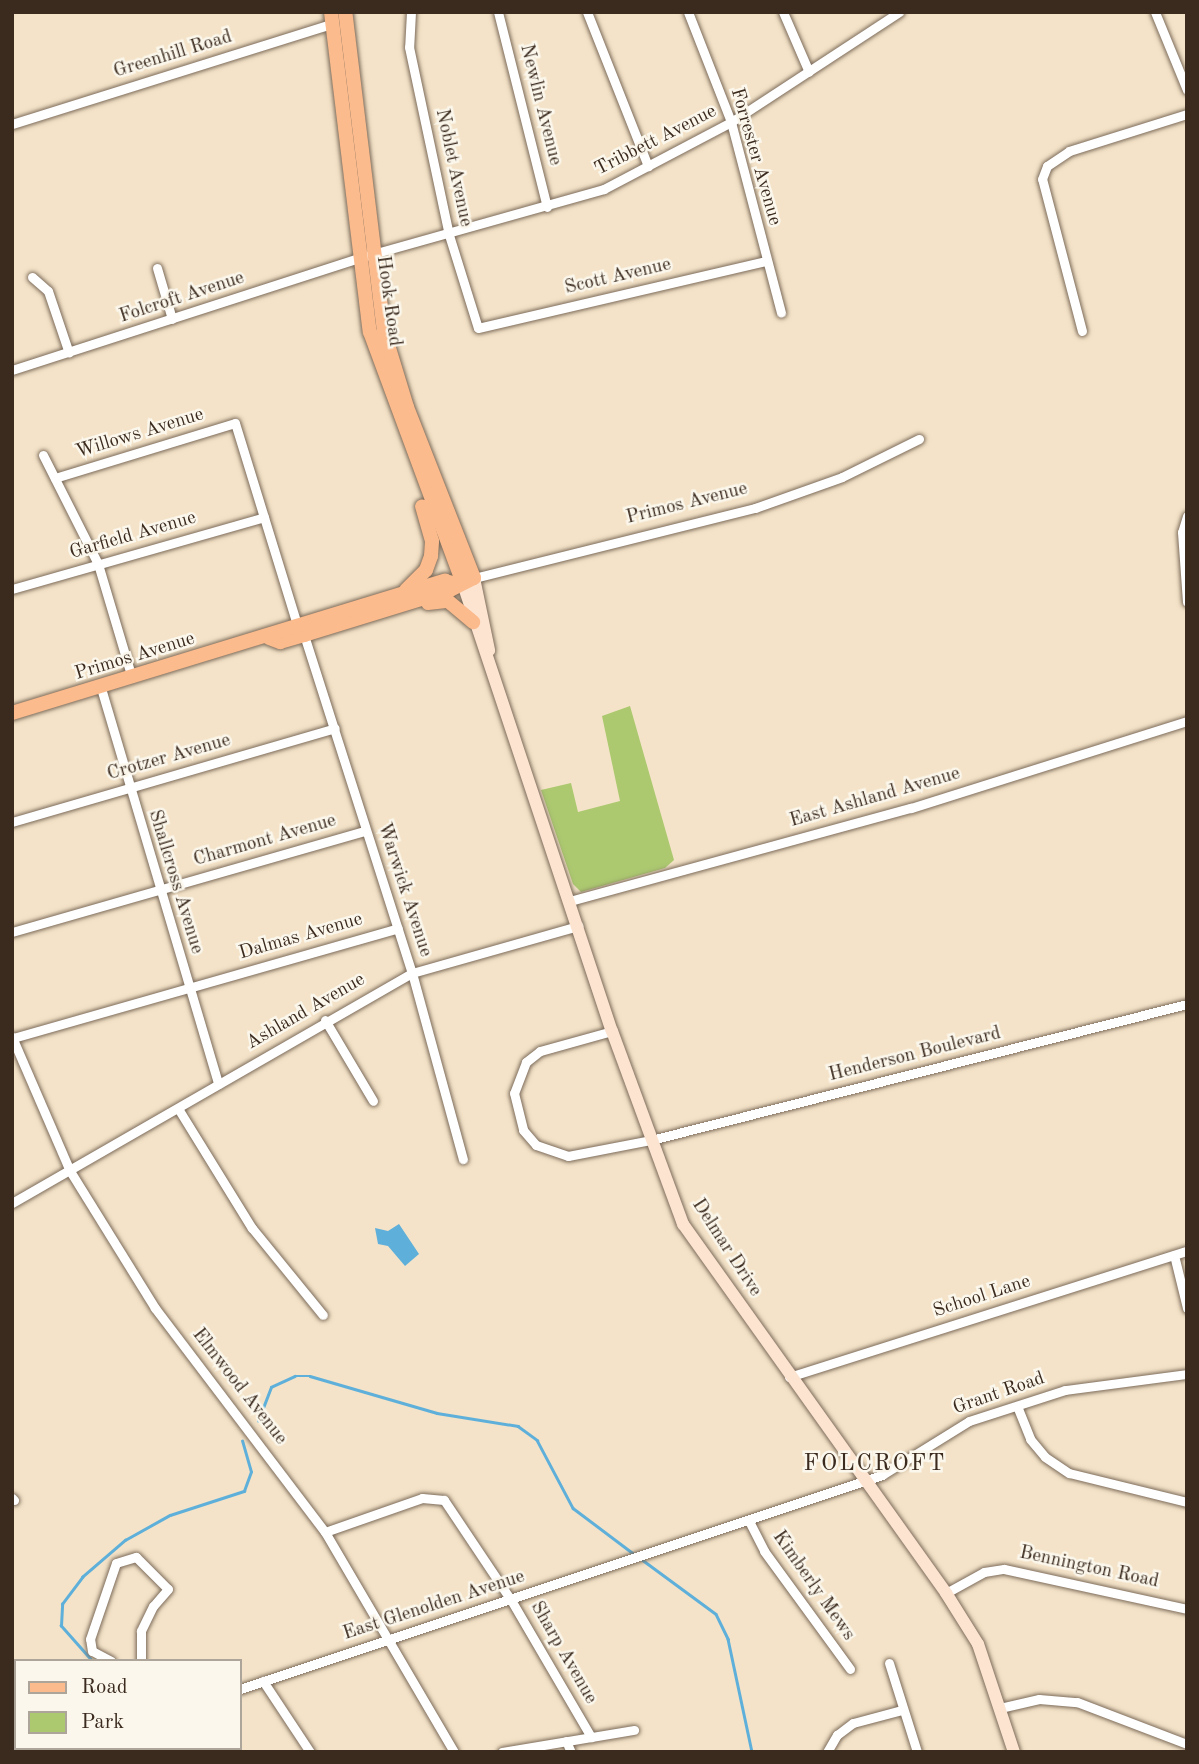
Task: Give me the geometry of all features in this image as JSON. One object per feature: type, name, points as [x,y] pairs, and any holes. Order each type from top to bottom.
[{"type":"main road","name":"Hook Road","points":[[338,17],[369,256],[387,345],[464,581]]},
{"type":"main road","name":"Hook Road","points":[[369,256],[374,348],[414,460],[464,581]]},
{"type":"main road","points":[[401,600],[426,570],[432,549],[414,460]]},
{"type":"main road","name":"Primos Avenue","points":[[12,713],[269,638],[280,642],[301,630],[401,600],[450,590],[464,581]]},
{"type":"main road","points":[[401,600],[448,601],[473,622]]},
{"type":"street","name":"Noblet Avenue","points":[[411,12],[409,47],[449,235],[478,328]]},
{"type":"street","name":"Newlin Avenue","points":[[498,12],[547,207]]},
{"type":"street","points":[[587,12],[649,166]]},
{"type":"street","name":"Forrester Avenue","points":[[688,12],[731,122],[781,313]]},
{"type":"street","points":[[783,12],[809,72]]},
{"type":"street","name":"Tribbett Avenue","points":[[369,256],[604,189],[731,122],[809,72],[887,16],[899,12]]},
{"type":"street","points":[[1155,12],[1187,90]]},
{"type":"street","name":"Greenhill Road","points":[[12,123],[338,17]]},
{"type":"street","points":[[1082,331],[1042,179],[1047,166],[1069,151],[1187,114]]},
{"type":"street","name":"Folcroft Avenue","points":[[12,370],[369,256]]},
{"type":"street","name":"Scott Avenue","points":[[478,328],[766,261]]},
{"type":"street","points":[[157,268],[172,319]]},
{"type":"street","points":[[32,277],[48,291],[69,353]]},
{"type":"street","name":"Willows Avenue","points":[[55,478],[235,423]]},
{"type":"street","name":"Warwick Avenue","points":[[235,423],[412,973],[463,1159]]},
{"type":"street","name":"Primos Avenue","points":[[464,581],[755,508],[842,477],[919,439]]},
{"type":"street","points":[[43,455],[98,564],[132,678]]},
{"type":"street","points":[[1187,516],[1182,531],[1187,602]]},
{"type":"street","name":"Garfield Avenue","points":[[12,589],[264,517]]},
{"type":"street","name":"Delmar Drive","points":[[464,581],[473,622],[493,674]]},
{"type":"street","name":"Delmar Drive","points":[[464,581],[612,1031],[683,1224],[789,1377],[946,1593],[978,1644],[1014,1752]]},
{"type":"street","name":"Shallcross Avenue","points":[[101,688],[127,788],[162,888],[188,988],[218,1084]]},
{"type":"street","name":"East Ashland Avenue","points":[[570,901],[911,808],[1187,721]]},
{"type":"street","name":"Crotzer Avenue","points":[[12,822],[335,729]]},
{"type":"street","name":"Charmont Avenue","points":[[12,932],[365,831]]},
{"type":"street","name":"Ashland Avenue","points":[[70,1171],[180,1110],[325,1020],[412,973],[579,926]]},
{"type":"street","name":"Dalmas Avenue","points":[[13,1038],[398,928]]},
{"type":"street","name":"Henderson Boulevard","points":[[612,1031],[540,1051],[526,1062],[514,1093],[523,1130],[536,1145],[568,1156],[651,1140],[1187,1005]]},
{"type":"street","points":[[325,1020],[373,1101]]},
{"type":"street","name":"Elmwood Avenue","points":[[13,1038],[70,1171],[155,1308],[264,1446],[325,1532],[385,1640],[454,1752]]},
{"type":"street","points":[[180,1110],[258,1237],[323,1315]]},
{"type":"street","points":[[12,1203],[70,1171]]},
{"type":"street","name":"School Lane","points":[[789,1377],[1187,1251]]},
{"type":"street","points":[[1174,1255],[1187,1308]]},
{"type":"street","name":"Grant Road","points":[[638,1556],[865,1481],[953,1428],[1017,1406],[1101,1384],[1187,1374]]},
{"type":"street","points":[[1017,1406],[1030,1439],[1045,1457],[1069,1473],[1187,1502]]},
{"type":"street","name":"Sharp Avenue","points":[[325,1532],[432,1496],[444,1500],[458,1516],[511,1600],[591,1737]]},
{"type":"street","name":"Kimberly Mews","points":[[748,1521],[770,1559],[850,1669]]},
{"type":"street","name":"East Glenolden Avenue","points":[[242,1688],[638,1556]]},
{"type":"street","points":[[107,1659],[92,1651],[90,1639],[116,1563],[136,1557],[168,1589],[153,1606],[141,1631],[141,1659]]},
{"type":"street","name":"Bennington Road","points":[[946,1593],[984,1572],[1004,1569],[1187,1609]]},
{"type":"street","points":[[889,1663],[917,1752]]},
{"type":"street","points":[[263,1681],[310,1752]]},
{"type":"street","points":[[1000,1708],[1039,1699],[1077,1702],[1187,1744]]},
{"type":"street","points":[[827,1752],[837,1735],[853,1723],[902,1710]]},
{"type":"street","points":[[502,1752],[634,1730]]},
{"type":"street","points":[[566,1741],[570,1752]]},
{"type":"green space","points":[[630,706],[674,860],[665,868],[581,892],[573,884],[541,790],[571,783],[578,812],[620,801],[602,716]]},
{"type":"water","points":[[399,1224],[419,1254],[405,1266],[388,1246],[378,1244],[375,1228],[388,1231]]},
{"type":"waterway","points":[[258,1421],[271,1387],[295,1376],[310,1376],[437,1413],[518,1426],[537,1440],[573,1508],[634,1554]]},
{"type":"waterway","points":[[90,1659],[61,1626],[62,1604],[82,1577],[125,1540],[170,1515],[244,1491],[251,1472],[242,1441]]},
{"type":"waterway","points":[[640,1558],[716,1614],[728,1639],[752,1752]]},
{"type":"district","name":"FOLCROFT","points":[[875,1464]]}]
